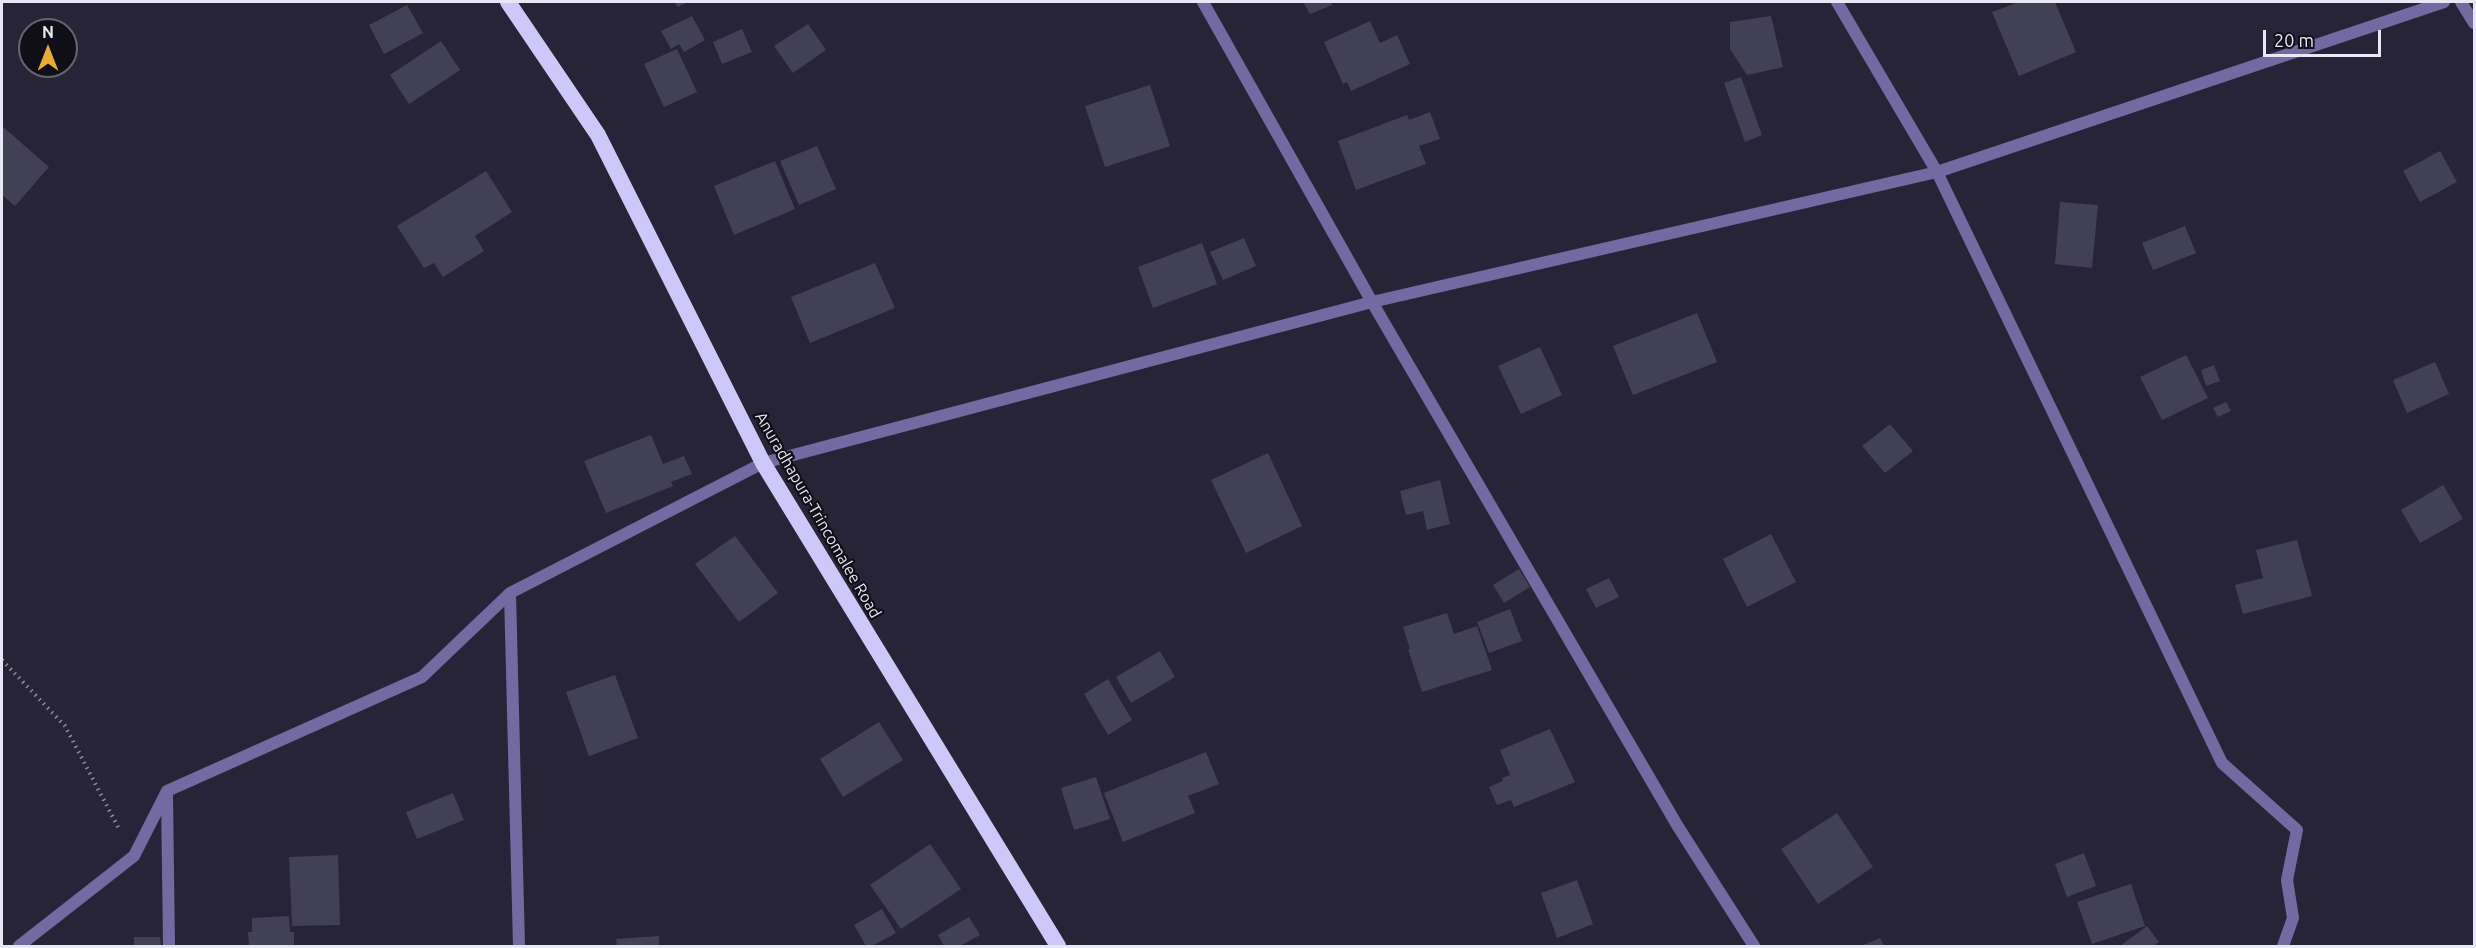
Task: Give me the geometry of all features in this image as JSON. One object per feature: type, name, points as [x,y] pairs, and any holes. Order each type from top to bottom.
[{"type":"highway","name":"Anuradhapura-Trincomalee Road","points":[[508,2],[598,135],[763,463],[1058,946]]},
{"type":"street","points":[[1203,2],[1372,302],[1677,825],[1754,946]]},
{"type":"street","points":[[1837,2],[1937,172],[2222,763],[2297,830],[2287,880],[2293,918],[2283,946]]},
{"type":"street","points":[[19,946],[134,856],[167,791],[422,677],[510,593],[763,463],[1372,302],[1937,172],[2444,2]]},
{"type":"street","points":[[2461,2],[2475,23]]},
{"type":"street","points":[[510,593],[519,946]]},
{"type":"street","points":[[167,791],[169,946]]},
{"type":"path","points":[[2,660],[65,726],[134,856]]},
{"type":"building","points":[[674,2],[688,2],[678,7]]},
{"type":"building","points":[[1303,2],[1331,2],[1332,5],[1310,14]]},
{"type":"building","points":[[2019,2],[2055,2],[2076,52],[2019,76],[1992,12]]},
{"type":"building","points":[[407,5],[423,33],[384,54],[369,25]]},
{"type":"building","points":[[692,16],[705,40],[684,52],[679,44],[671,49],[661,31]]},
{"type":"building","points":[[1771,16],[1783,67],[1747,75],[1730,49],[1730,22]]},
{"type":"building","points":[[1370,21],[1380,43],[1397,35],[1410,64],[1351,91],[1347,82],[1343,84],[1324,42]]},
{"type":"building","points":[[808,24],[826,50],[793,73],[774,46]]},
{"type":"building","points":[[742,29],[752,52],[722,64],[713,42]]},
{"type":"building","points":[[441,41],[460,70],[409,104],[390,75]]},
{"type":"building","points":[[677,49],[697,92],[664,107],[644,64]]},
{"type":"building","points":[[1741,77],[1762,135],[1745,142],[1724,83]]},
{"type":"building","points":[[1150,85],[1170,146],[1105,167],[1085,106]]},
{"type":"building","points":[[1430,112],[1440,139],[1419,146],[1426,164],[1356,190],[1338,141],[1407,115],[1409,120]]},
{"type":"building","points":[[2,126],[49,167],[15,206],[2,195]]},
{"type":"building","points":[[817,146],[836,189],[799,205],[780,161]]},
{"type":"building","points":[[2440,151],[2457,182],[2420,202],[2403,171]]},
{"type":"building","points":[[775,161],[795,209],[734,235],[714,186]]},
{"type":"building","points":[[486,171],[512,212],[475,236],[484,251],[443,277],[434,263],[424,268],[397,226]]},
{"type":"building","points":[[2060,202],[2098,205],[2092,268],[2055,264]]},
{"type":"building","points":[[2185,226],[2196,253],[2153,270],[2142,243]]},
{"type":"building","points":[[1244,238],[1256,266],[1223,280],[1210,252]]},
{"type":"building","points":[[1202,243],[1217,284],[1153,308],[1138,267]]},
{"type":"building","points":[[875,263],[895,308],[810,343],[791,297]]},
{"type":"building","points":[[1697,313],[1717,362],[1633,395],[1613,346]]},
{"type":"building","points":[[1540,347],[1562,395],[1521,414],[1498,366]]},
{"type":"building","points":[[2186,355],[2208,398],[2162,420],[2140,377]]},
{"type":"building","points":[[2435,362],[2449,394],[2407,413],[2393,380]]},
{"type":"building","points":[[2214,365],[2220,381],[2206,386],[2201,370]]},
{"type":"building","points":[[2226,402],[2231,411],[2218,417],[2213,408]]},
{"type":"building","points":[[1890,424],[1913,451],[1885,473],[1862,446]]},
{"type":"building","points":[[651,435],[663,464],[684,456],[692,474],[671,482],[673,486],[606,513],[584,461]]},
{"type":"building","points":[[1268,453],[1302,526],[1246,553],[1211,480]]},
{"type":"building","points":[[1440,480],[1450,524],[1427,530],[1423,511],[1406,515],[1400,491]]},
{"type":"building","points":[[2443,485],[2463,519],[2420,543],[2401,510]]},
{"type":"building","points":[[1771,534],[1796,582],[1747,607],[1723,559]]},
{"type":"building","points":[[735,536],[778,593],[739,622],[695,564]]},
{"type":"building","points":[[2297,540],[2312,596],[2243,614],[2235,585],[2263,578],[2256,550]]},
{"type":"building","points":[[1519,569],[1530,587],[1504,603],[1493,585]]},
{"type":"building","points":[[1609,578],[1619,597],[1596,608],[1586,589]]},
{"type":"building","points":[[1510,609],[1522,641],[1489,653],[1477,622]]},
{"type":"building","points":[[1447,613],[1454,634],[1477,626],[1492,670],[1422,692],[1403,627]]},
{"type":"building","points":[[1160,651],[1175,677],[1131,703],[1116,677]]},
{"type":"building","points":[[615,675],[638,738],[589,756],[566,692]]},
{"type":"building","points":[[1108,679],[1132,720],[1108,735],[1084,694]]},
{"type":"building","points":[[879,722],[903,760],[843,797],[820,759]]},
{"type":"building","points":[[1550,729],[1575,782],[1514,807],[1511,800],[1497,805],[1489,787],[1510,775],[1500,750]]},
{"type":"building","points":[[1206,752],[1219,784],[1188,796],[1195,813],[1123,842],[1104,793]]},
{"type":"building","points":[[1096,777],[1110,819],[1074,830],[1061,788]]},
{"type":"building","points":[[453,793],[464,820],[417,839],[406,812]]},
{"type":"building","points":[[1837,813],[1873,867],[1818,904],[1781,849]]},
{"type":"building","points":[[930,844],[961,889],[901,929],[870,885]]},
{"type":"building","points":[[2084,853],[2096,886],[2067,897],[2055,864]]},
{"type":"building","points":[[338,855],[340,925],[292,926],[289,857]]},
{"type":"building","points":[[1577,880],[1593,924],[1557,938],[1541,893]]},
{"type":"building","points":[[2131,884],[2145,926],[2092,944],[2077,902]]},
{"type":"building","points":[[882,909],[896,933],[872,946],[866,946],[854,925]]},
{"type":"building","points":[[289,916],[290,932],[294,932],[294,946],[249,946],[248,932],[252,932],[252,918]]},
{"type":"building","points":[[969,917],[980,935],[960,946],[944,946],[938,935]]},
{"type":"building","points":[[2147,926],[2159,942],[2153,946],[2120,946]]},
{"type":"building","points":[[659,936],[659,946],[617,946],[616,939]]},
{"type":"building","points":[[134,937],[160,937],[161,946],[134,946]]},
{"type":"building","points":[[1880,938],[1884,946],[1861,946]]}]
